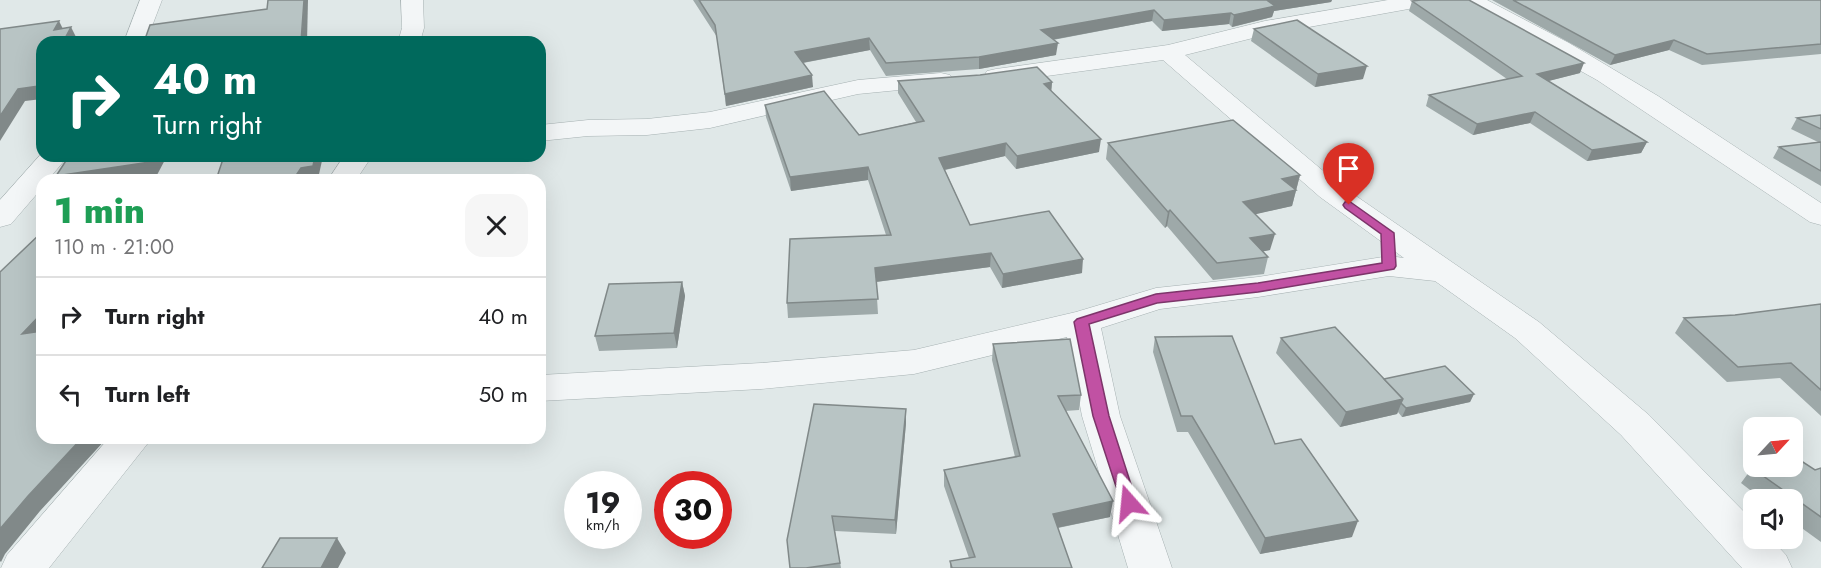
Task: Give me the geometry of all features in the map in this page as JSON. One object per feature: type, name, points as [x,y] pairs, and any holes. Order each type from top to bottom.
[{"type":"street","points":[[137,36],[152,0]]},
{"type":"street","points":[[411,36],[413,28],[412,0]]},
{"type":"street","points":[[546,132],[588,128],[677,125],[711,120],[858,87],[892,82],[979,78],[1168,52],[1265,28],[1425,0]]},
{"type":"street","points":[[1470,0],[1521,25],[1666,110],[1821,216]]},
{"type":"street","points":[[1168,52],[1330,191],[1440,271],[1527,330],[1635,426],[1770,568]]},
{"type":"street","points":[[38,174],[49,162]]},
{"type":"street","points":[[0,218],[36,177]]},
{"type":"street","points":[[1388,233],[1389,266]]},
{"type":"street","points":[[546,388],[761,376],[914,362],[1082,322],[1156,299],[1258,287],[1389,266],[1440,271]]},
{"type":"street","points":[[1082,322],[1101,416],[1150,568]]},
{"type":"street","points":[[22,568],[127,444]]},
{"type":"building","points":[[268,0],[304,0],[301,36],[146,36],[150,25],[267,9]]},
{"type":"building","points":[[699,0],[1274,0],[1268,1],[1275,6],[1234,15],[1231,13],[1164,20],[1154,10],[1041,30],[1058,43],[979,57],[886,63],[869,38],[795,52],[812,75],[725,94],[715,25]]},
{"type":"building","points":[[1469,0],[1584,63],[1537,74],[1647,142],[1592,150],[1535,112],[1477,124],[1429,95],[1522,76],[1412,1]]},
{"type":"building","points":[[1513,0],[1821,0],[1821,44],[1707,54],[1674,40],[1615,55]]},
{"type":"building","points":[[1297,20],[1367,66],[1318,74],[1254,29]]},
{"type":"building","points":[[59,21],[54,30],[71,27],[66,36],[36,36],[36,86],[18,89],[0,116],[0,29]]},
{"type":"building","points":[[1037,67],[1052,82],[1044,84],[1101,139],[1017,156],[1006,143],[939,158],[970,225],[1049,211],[1083,259],[1003,274],[991,253],[875,268],[878,299],[787,303],[790,239],[891,235],[868,167],[790,177],[765,105],[824,91],[859,135],[924,121],[898,81],[980,75]]},
{"type":"building","points":[[1821,115],[1821,129],[1797,118]]},
{"type":"building","points":[[1233,120],[1300,175],[1282,179],[1296,190],[1243,202],[1275,234],[1250,238],[1268,257],[1217,263],[1170,210],[1168,212],[1108,143]]},
{"type":"building","points":[[1821,142],[1821,171],[1779,147]]},
{"type":"building","points":[[65,162],[150,162],[69,174],[57,174]]},
{"type":"building","points":[[222,162],[314,162],[313,166],[301,168],[297,174],[218,174]]},
{"type":"building","points":[[36,238],[36,319],[22,334],[36,332],[36,444],[76,444],[0,529],[0,272]]},
{"type":"building","points":[[682,282],[674,333],[595,336],[609,284]]},
{"type":"building","points":[[1821,304],[1821,390],[1791,363],[1738,367],[1684,318],[1735,315]]},
{"type":"building","points":[[1335,327],[1403,399],[1346,412],[1281,338]]},
{"type":"building","points":[[1232,336],[1275,444],[1301,439],[1358,521],[1265,538],[1192,416],[1181,416],[1155,337]]},
{"type":"building","points":[[1070,339],[1081,395],[1058,396],[1113,501],[1053,514],[1072,568],[952,568],[950,561],[975,557],[944,470],[1020,456],[993,344]]},
{"type":"building","points":[[1445,366],[1474,394],[1406,408],[1401,403],[1403,399],[1384,379]]},
{"type":"building","points":[[814,404],[906,409],[895,520],[832,516],[840,563],[790,568],[787,540]]},
{"type":"building","points":[[1803,462],[1815,470],[1821,468],[1821,517],[1803,504],[1803,489],[1782,489],[1765,477],[1803,477]]},
{"type":"building","points":[[280,538],[337,538],[321,568],[262,568]]},
{"type":"route","points":[[1129,503],[1101,416],[1082,322],[1156,299],[1258,287],[1389,266],[1388,233],[1349,205]]}]
